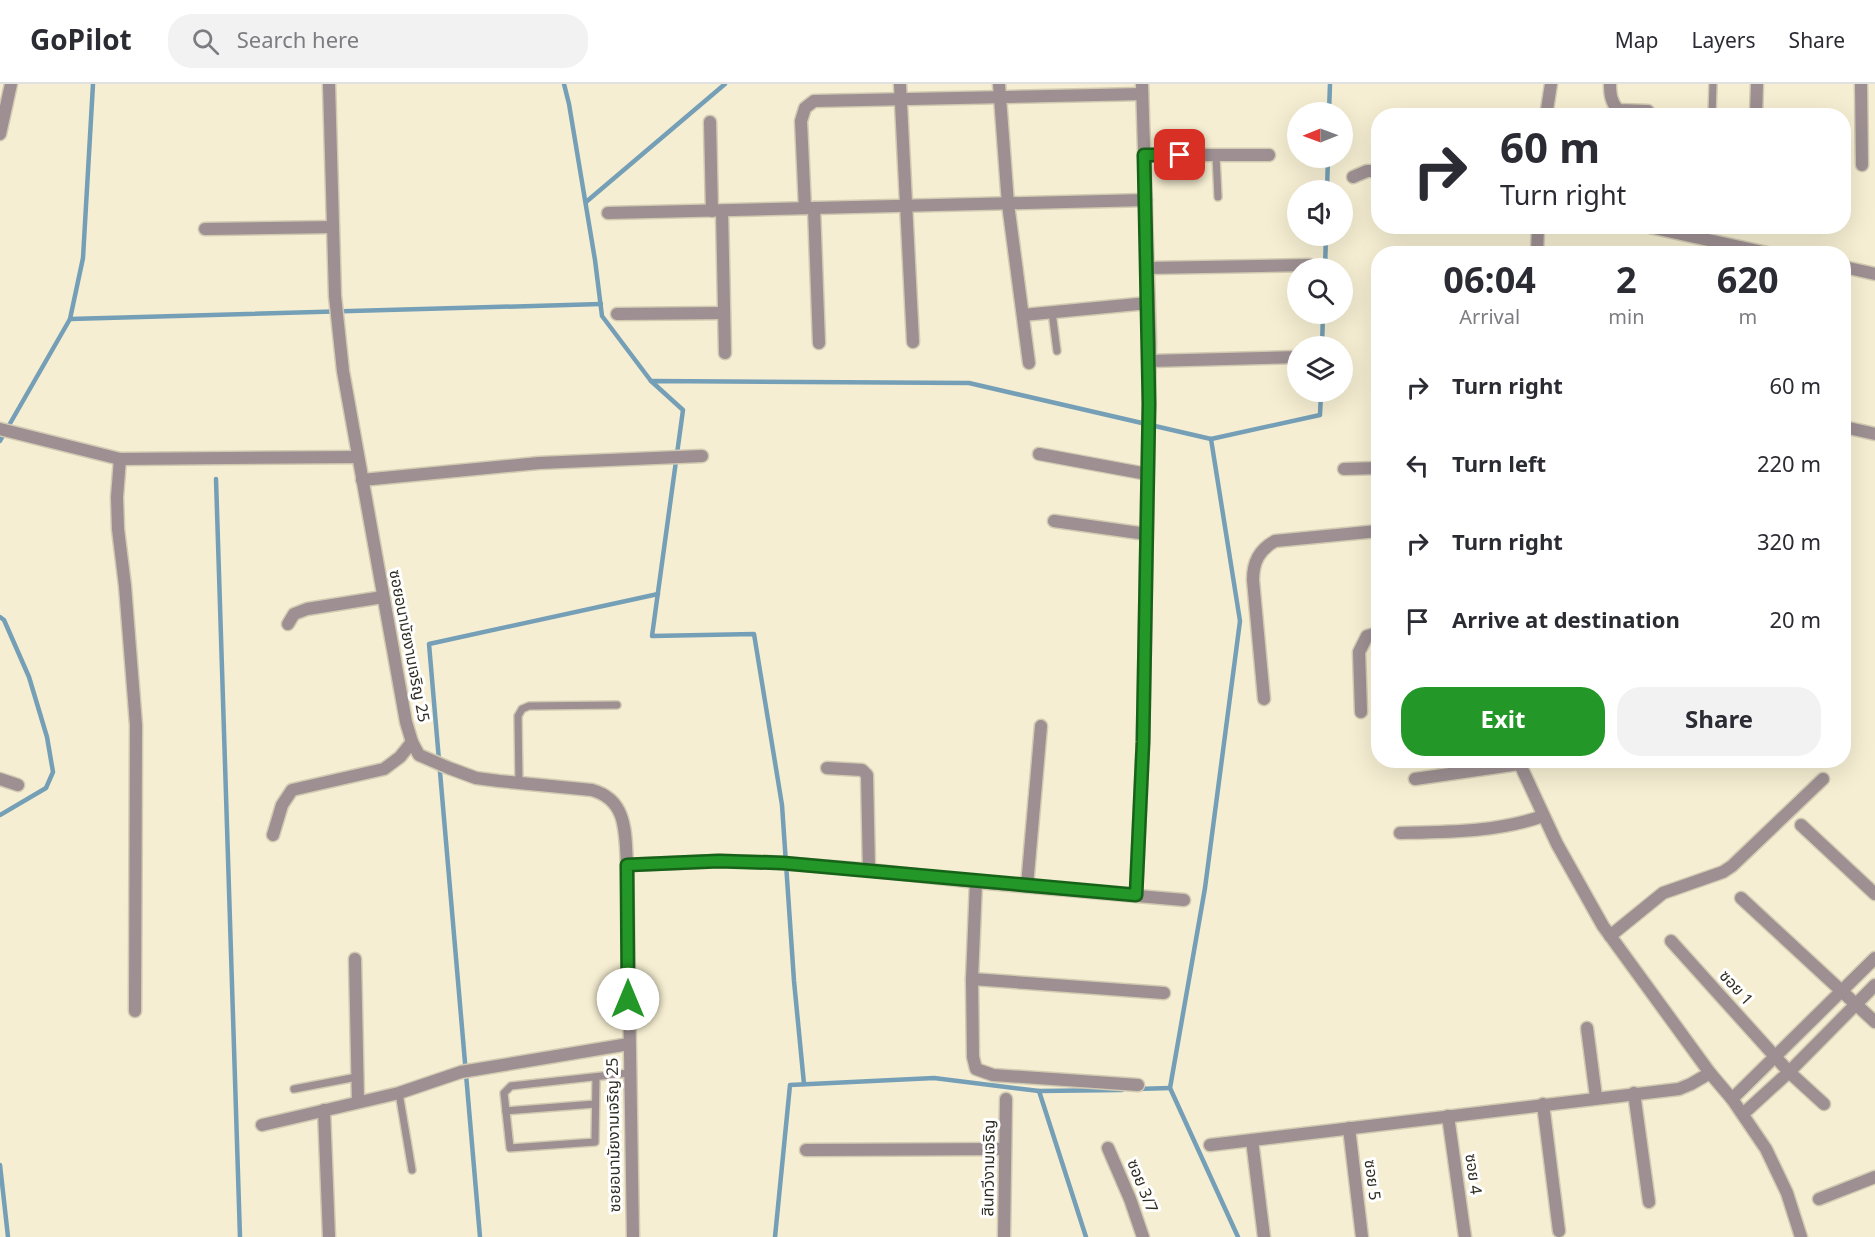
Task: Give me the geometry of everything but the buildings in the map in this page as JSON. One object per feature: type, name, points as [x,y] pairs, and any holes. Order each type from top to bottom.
[{"type":"street","points":[[0,134],[11,84]]},
{"type":"street","name":"ซอยอนามัยงามเจริญ 25","points":[[329,84],[337,318],[343,371],[411,742],[420,755],[430,761],[476,778],[592,790],[612,800],[621,813],[627,865],[633,1237]]},
{"type":"street","points":[[900,84],[913,342]]},
{"type":"street","points":[[1547,108],[1551,84]]},
{"type":"street","points":[[1610,84],[1610,94],[1616,108]]},
{"type":"street","points":[[1756,108],[1757,84]]},
{"type":"street","points":[[1861,84],[1862,165]]},
{"type":"street","points":[[819,342],[810,208],[801,122],[809,103],[814,101],[900,100],[998,90],[1142,89],[1148,268],[1149,404],[1143,742],[1136,895]]},
{"type":"street","points":[[998,90],[1008,204],[1029,363]]},
{"type":"street","points":[[710,122],[725,353]]},
{"type":"street","points":[[1144,155],[1269,155]]},
{"type":"street","points":[[1353,177],[1371,171]]},
{"type":"street","points":[[608,213],[1146,200]]},
{"type":"street","points":[[205,229],[333,227]]},
{"type":"street","points":[[1681,234],[1736,246]]},
{"type":"street","points":[[1148,268],[1287,265]]},
{"type":"street","points":[[1851,268],[1875,273]]},
{"type":"street","points":[[1023,315],[1148,303]]},
{"type":"street","points":[[618,314],[724,313]]},
{"type":"street","points":[[1149,361],[1287,357]]},
{"type":"street","points":[[0,429],[120,459],[357,457]]},
{"type":"street","points":[[1851,429],[1875,434]]},
{"type":"street","points":[[1038,454],[1147,474]]},
{"type":"street","points":[[362,480],[539,463],[702,456]]},
{"type":"street","points":[[120,459],[117,497],[118,529],[136,725],[135,1011]]},
{"type":"street","points":[[1344,469],[1371,468]]},
{"type":"street","points":[[1054,521],[1146,534]]},
{"type":"street","points":[[1264,699],[1253,580],[1253,567],[1258,555],[1265,547],[1275,542],[1371,532]]},
{"type":"street","points":[[288,624],[294,614],[307,609],[383,597]]},
{"type":"street","points":[[1362,712],[1359,652],[1367,636],[1371,635]]},
{"type":"street","points":[[1028,886],[1041,726]]},
{"type":"street","points":[[273,835],[282,805],[292,790],[384,769],[400,757],[411,742]]},
{"type":"street","points":[[827,768],[862,770],[867,774],[869,870]]},
{"type":"street","points":[[1415,779],[1482,768]]},
{"type":"street","points":[[1521,768],[1557,844],[1610,936],[1743,1114],[1778,1170],[1800,1237]]},
{"type":"street","points":[[0,779],[18,785]]},
{"type":"street","points":[[1610,936],[1663,893],[1723,872],[1732,866],[1823,779]]},
{"type":"street","points":[[1400,833],[1469,830],[1526,822],[1544,816]]},
{"type":"street","points":[[1801,825],[1875,894]]},
{"type":"street","points":[[627,865],[719,861],[767,862],[1184,900]]},
{"type":"street","points":[[976,882],[972,979],[973,1057],[976,1069],[993,1075],[1138,1085]]},
{"type":"street","points":[[1741,898],[1875,1022]]},
{"type":"street","name":"ซอย 1","points":[[1671,941],[1789,1072],[1824,1104]]},
{"type":"street","points":[[1732,1099],[1875,958]]},
{"type":"street","points":[[355,959],[358,1102]]},
{"type":"street","points":[[972,979],[1164,993]]},
{"type":"street","points":[[1743,1114],[1789,1072],[1875,985]]},
{"type":"street","points":[[1587,1028],[1596,1097]]},
{"type":"street","points":[[262,1125],[399,1093],[461,1072],[629,1044]]},
{"type":"street","points":[[1210,1144],[1679,1089],[1710,1072]]},
{"type":"street","points":[[1634,1093],[1649,1202]]},
{"type":"street","name":"สินทวีงามเจริญ","points":[[1004,1237],[1006,1099]]},
{"type":"street","points":[[1543,1104],[1559,1231]]},
{"type":"street","points":[[324,1110],[329,1237]]},
{"type":"street","name":"ซอย 4","points":[[1448,1116],[1465,1237]]},
{"type":"street","name":"ซอย 5","points":[[1349,1128],[1362,1237]]},
{"type":"street","points":[[1252,1140],[1264,1237]]},
{"type":"street","name":"ซอย 3/7","points":[[1108,1148],[1131,1199],[1143,1237]]},
{"type":"street","points":[[806,1150],[1005,1149]]},
{"type":"street","points":[[1819,1199],[1875,1178]]},
{"type":"lane","points":[[1712,108],[1713,84]]},
{"type":"lane","points":[[1216,156],[1218,198]]},
{"type":"lane","points":[[1052,312],[1057,351]]},
{"type":"lane","points":[[519,783],[518,716],[522,709],[529,706],[616,705]]},
{"type":"lane","points":[[596,1077],[597,1138],[595,1142],[510,1148],[504,1093],[511,1086],[629,1073]]},
{"type":"lane","points":[[294,1089],[357,1077]]},
{"type":"lane","points":[[399,1093],[412,1170]]},
{"type":"lane","points":[[507,1111],[595,1104]]},
{"type":"waterway","points":[[0,441],[70,319],[83,258],[93,84]]},
{"type":"waterway","points":[[564,84],[595,260],[602,316],[651,381]]},
{"type":"waterway","points":[[586,202],[725,84]]},
{"type":"waterway","points":[[1329,102],[1330,84]]},
{"type":"waterway","points":[[1327,180],[1328,168]]},
{"type":"waterway","points":[[1325,258],[1326,246]]},
{"type":"waterway","points":[[70,319],[601,304]]},
{"type":"waterway","points":[[1322,336],[1323,324]]},
{"type":"waterway","points":[[804,1084],[794,981],[782,805],[754,634],[652,636],[683,410],[651,381],[969,383],[1211,439],[1320,415],[1321,402]]},
{"type":"waterway","points":[[1211,439],[1240,621],[1205,888],[1170,1088],[1238,1237]]},
{"type":"waterway","points":[[216,479],[240,1237]]},
{"type":"waterway","points":[[480,1237],[429,644],[658,594]]},
{"type":"waterway","points":[[0,617],[4,620],[29,677],[47,737],[53,772],[46,788],[0,815]]},
{"type":"waterway","points":[[775,1237],[790,1085],[934,1078],[1039,1091],[1122,1090]]},
{"type":"waterway","points":[[1137,1089],[1170,1088]]},
{"type":"waterway","points":[[1039,1091],[1086,1237]]},
{"type":"waterway","points":[[0,1165],[8,1237]]},
{"type":"route","points":[[628,999],[627,865],[719,861],[767,862],[1136,895],[1143,742],[1150,342],[1144,155],[1180,155]]}]
